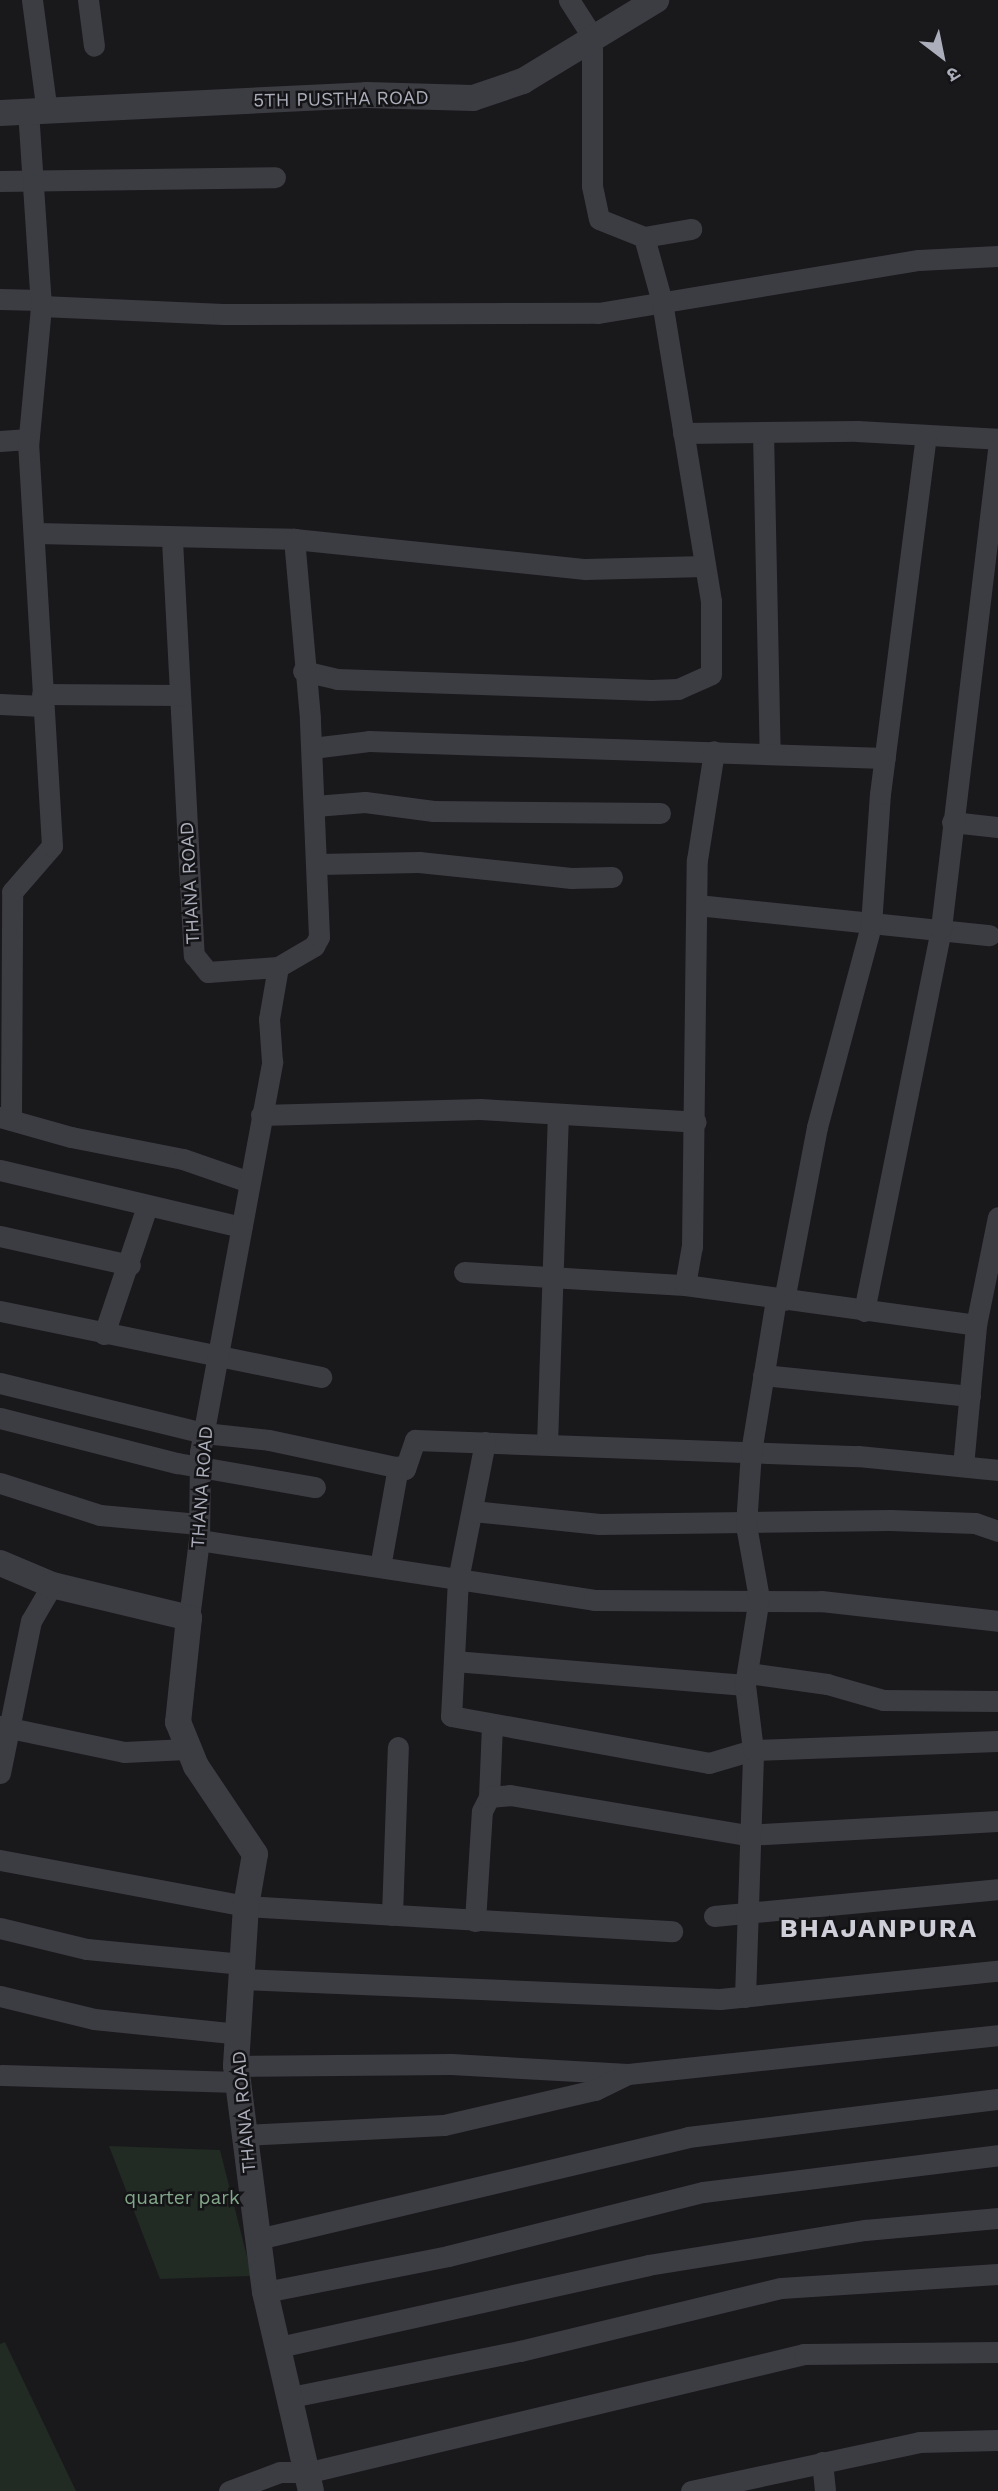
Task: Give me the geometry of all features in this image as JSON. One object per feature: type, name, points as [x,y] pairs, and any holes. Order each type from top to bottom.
[{"type":"street","points":[[32,0],[37,112],[35,180],[41,303],[28,439],[36,533],[42,700],[52,846],[14,886],[7,908],[5,1118],[183,1159],[246,1181]]},
{"type":"street","points":[[88,0],[94,46]]},
{"type":"street","points":[[569,0],[592,36],[592,185],[599,219],[644,237],[691,229]]},
{"type":"street","name":"5TH PUSTHA ROAD","points":[[0,113],[366,95],[473,98],[523,81],[592,36],[656,0]]},
{"type":"street","points":[[0,181],[275,177]]},
{"type":"street","points":[[303,671],[337,679],[678,689],[711,674],[705,566],[662,302],[644,237]]},
{"type":"street","points":[[0,299],[223,314],[598,313],[919,260],[998,256]]},
{"type":"street","points":[[683,433],[763,432],[998,439]]},
{"type":"street","points":[[763,432],[770,752]]},
{"type":"street","points":[[745,1997],[748,1913],[746,1835],[753,1750],[746,1679],[759,1598],[746,1525],[751,1452],[763,1375],[817,1127],[871,925],[885,758],[926,437]]},
{"type":"street","points":[[0,441],[28,439]]},
{"type":"street","points":[[864,1311],[941,928],[998,449]]},
{"type":"street","points":[[36,533],[172,540],[294,539],[585,569],[705,566]]},
{"type":"street","points":[[278,967],[317,943],[318,864],[312,748],[303,671],[294,539]]},
{"type":"street","name":"THANA ROAD","points":[[172,540],[194,956],[208,972],[278,967],[269,1019],[272,1062],[246,1181],[241,1227],[204,1433],[199,1532],[177,1696],[187,1749],[252,1842],[255,1864],[246,1906],[237,2074],[265,2292],[311,2482]]},
{"type":"street","points":[[0,704],[180,695]]},
{"type":"street","points":[[312,748],[340,741],[770,752],[885,758]]},
{"type":"street","points":[[685,1285],[692,1247],[697,860],[714,751]]},
{"type":"street","points":[[315,806],[365,802],[433,811],[660,813]]},
{"type":"street","points":[[952,822],[998,827]]},
{"type":"street","points":[[318,864],[419,862],[571,878],[612,877]]},
{"type":"street","points":[[696,905],[989,935]]},
{"type":"street","points":[[261,1115],[480,1109],[558,1117],[695,1122]]},
{"type":"street","points":[[547,1444],[549,1278],[558,1117]]},
{"type":"street","points":[[0,1170],[241,1227]]},
{"type":"street","points":[[104,1334],[130,1265],[147,1206]]},
{"type":"street","points":[[963,1466],[976,1325],[998,1217]]},
{"type":"street","points":[[0,1236],[130,1265]]},
{"type":"street","points":[[464,1272],[685,1285],[976,1325]]},
{"type":"street","points":[[0,1311],[216,1360],[321,1377]]},
{"type":"street","points":[[763,1375],[970,1396]]},
{"type":"street","points":[[0,1383],[204,1433],[269,1440],[405,1469],[415,1440],[751,1452],[998,1470]]},
{"type":"street","points":[[0,1418],[315,1487]]},
{"type":"street","points":[[485,1442],[458,1579],[451,1716],[709,1763],[753,1750],[998,1741]]},
{"type":"street","points":[[380,1567],[398,1467]]},
{"type":"street","points":[[0,1483],[100,1515],[380,1567],[594,1600],[759,1598],[998,1620]]},
{"type":"street","points":[[473,1511],[599,1524],[746,1525],[890,1520],[975,1523],[998,1531]]},
{"type":"street","points":[[0,1563],[52,1585],[189,1618]]},
{"type":"street","points":[[0,1773],[4,1727],[31,1621],[52,1585]]},
{"type":"street","points":[[454,1661],[827,1684],[883,1700],[998,1701]]},
{"type":"street","points":[[475,1921],[482,1811],[489,1797],[492,1724]]},
{"type":"street","points":[[4,1727],[124,1752],[187,1749]]},
{"type":"street","points":[[392,1915],[398,1747]]},
{"type":"street","points":[[489,1797],[510,1795],[746,1835],[998,1821]]},
{"type":"street","points":[[0,1860],[246,1906],[672,1931]]},
{"type":"street","points":[[714,1916],[998,1889]]},
{"type":"street","points":[[0,1928],[87,1949],[242,1972],[468,1993],[745,1997],[998,1970]]},
{"type":"street","points":[[0,1996],[94,2019],[238,2034]]},
{"type":"street","points":[[2,2075],[237,2074],[451,2064],[628,2074],[998,2035]]},
{"type":"street","points":[[245,2135],[444,2125],[595,2090],[628,2074]]},
{"type":"street","points":[[258,2239],[688,2137],[998,2099]]},
{"type":"street","points":[[265,2292],[448,2256],[704,2192],[998,2155]]},
{"type":"street","points":[[279,2347],[648,2264],[865,2230],[998,2218]]},
{"type":"street","points":[[291,2397],[520,2351],[781,2288],[998,2274]]},
{"type":"street","points":[[229,2491],[280,2472],[311,2482],[804,2354],[998,2353]]},
{"type":"street","points":[[691,2491],[919,2442],[998,2440]]},
{"type":"street","points":[[822,2462],[825,2491]]},
{"type":"green space","name":"quarter park","points":[[109,2146],[220,2150],[252,2276],[160,2279]]},
{"type":"green space","points":[[5,2342],[76,2491],[0,2491],[0,2344]]},
{"type":"district","name":"BHAJANPURA","points":[[879,1929]]}]
